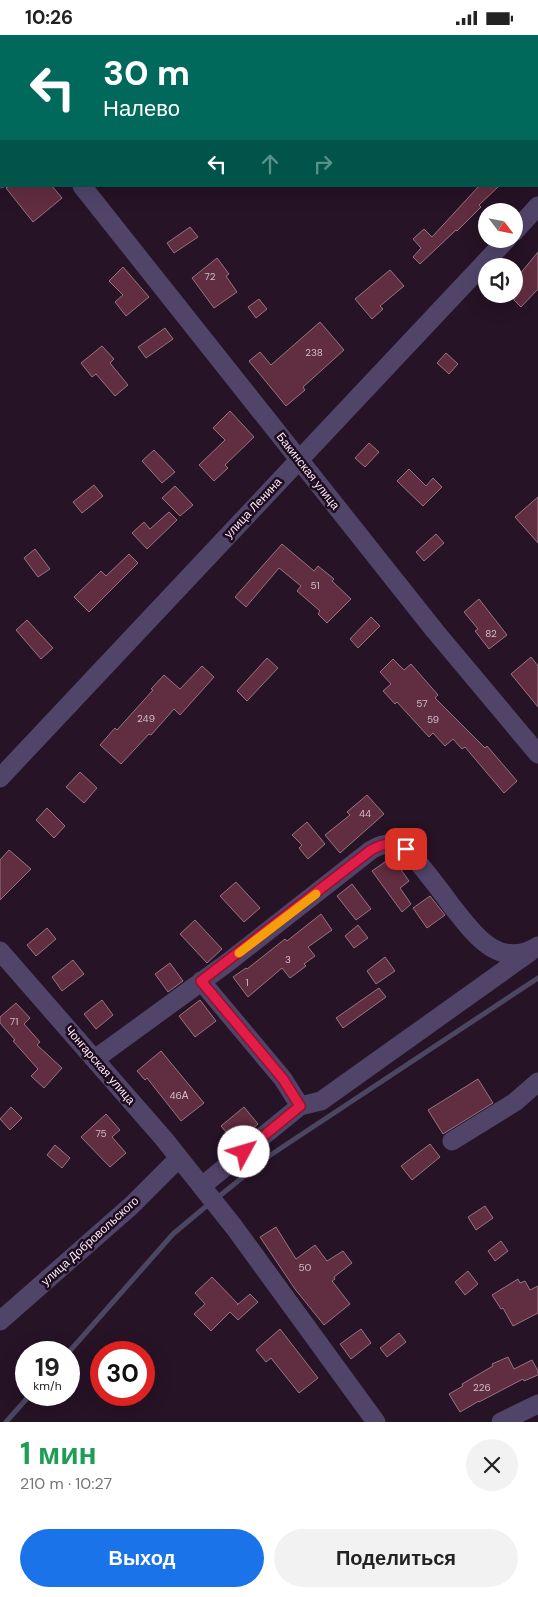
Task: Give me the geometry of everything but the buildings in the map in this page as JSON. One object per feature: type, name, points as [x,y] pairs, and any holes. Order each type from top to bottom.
[{"type":"street","name":"Бакинская улица","points":[[83,187],[435,631],[538,754]]},
{"type":"street","points":[[523,222],[538,206]]},
{"type":"street","name":"улица Ленина","points":[[0,778],[499,248]]},
{"type":"street","points":[[95,1059],[201,981],[371,850],[384,843],[395,844],[406,849],[413,856],[482,942],[498,951],[514,954],[535,948]]},
{"type":"street","points":[[199,1183],[300,1106],[321,1101],[535,948]]},
{"type":"street","name":"Чонгарская улица","points":[[0,951],[95,1059],[199,1183],[234,1227],[376,1422]]},
{"type":"street","points":[[201,981],[283,1079],[300,1106]]},
{"type":"street","points":[[452,1141],[515,1102],[538,1082]]},
{"type":"street","name":"улица Добровольского","points":[[0,1321],[132,1205],[179,1158]]},
{"type":"street","points":[[501,1422],[538,1404]]},
{"type":"waterway","points":[[217,1198],[269,1156],[538,978]]},
{"type":"waterway","points":[[79,1341],[173,1234],[210,1203]]},
{"type":"waterway","points":[[6,1422],[20,1406]]},
{"type":"slow traffic","points":[[239,953],[316,894]]},
{"type":"route","points":[[244,1152],[300,1106],[283,1079],[201,981],[227,963],[371,850],[384,843],[395,844],[406,849]]}]
